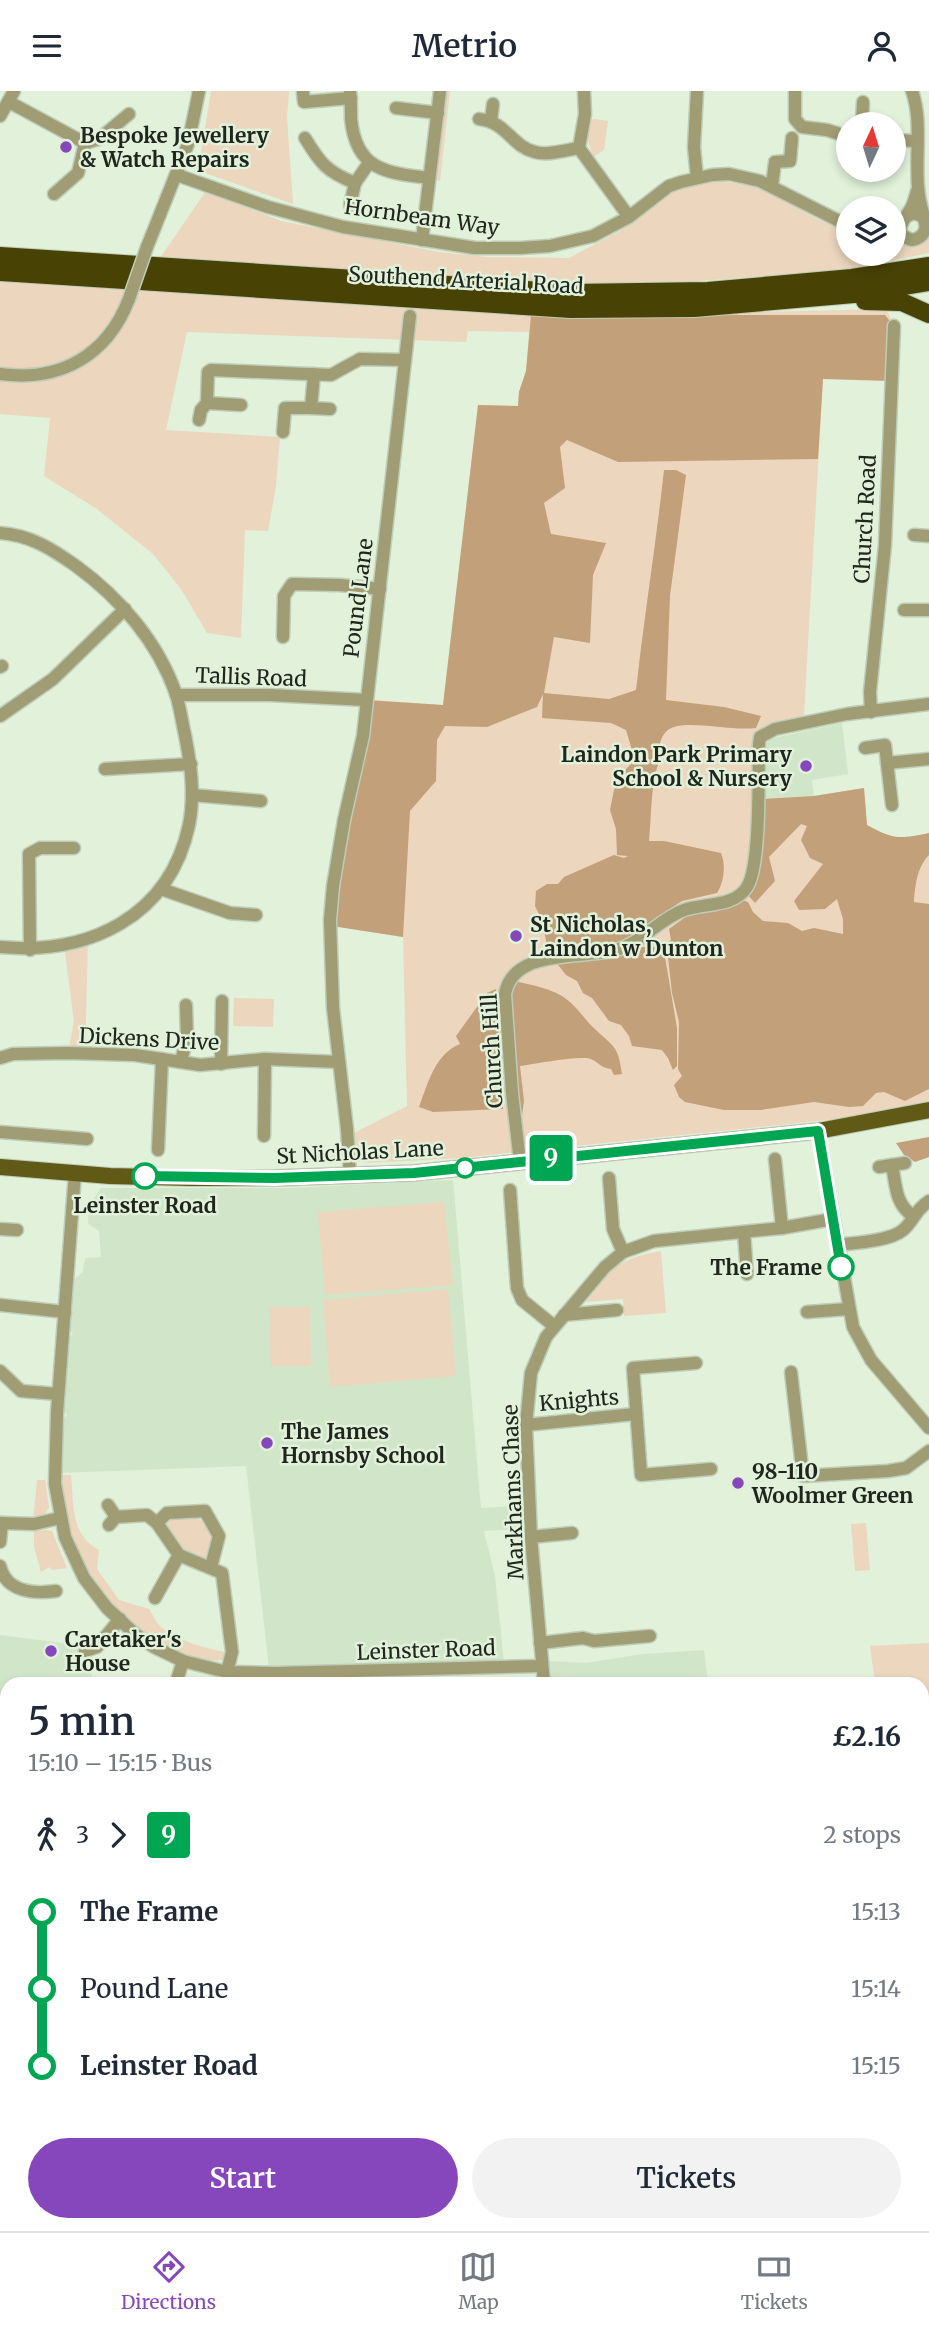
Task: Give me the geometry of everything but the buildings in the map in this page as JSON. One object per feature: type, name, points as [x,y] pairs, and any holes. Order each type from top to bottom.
[{"type":"highway","name":"Southend Arterial Road","points":[[0,256],[433,286],[586,293],[708,291],[852,278],[929,266]]},
{"type":"highway","name":"Southend Arterial Road","points":[[0,272],[495,306],[585,309],[694,308],[827,297],[929,282]]},
{"type":"highway","points":[[694,308],[891,300],[908,304],[929,314]]},
{"type":"main road","name":"St Nicholas Lane","points":[[0,1167],[204,1178],[414,1173],[818,1131],[929,1110]]},
{"type":"street","points":[[0,374],[44,374],[76,362],[96,349],[118,323],[177,175],[193,128],[200,91]]},
{"type":"street","points":[[422,240],[440,91]]},
{"type":"street","points":[[584,91],[585,114],[579,148],[629,217]]},
{"type":"street","points":[[697,91],[694,148],[697,178]]},
{"type":"street","points":[[795,91],[795,119],[802,127],[836,133]]},
{"type":"street","points":[[912,91],[916,107],[918,187],[924,229]]},
{"type":"street","points":[[916,107],[922,91]]},
{"type":"street","points":[[303,93],[304,101],[351,95],[355,138],[369,163],[385,172],[429,178]]},
{"type":"street","points":[[0,116],[11,97],[85,143],[99,139],[125,117],[110,112]]},
{"type":"street","points":[[863,101],[863,112]]},
{"type":"street","points":[[493,104],[485,120],[501,127],[517,143],[537,153],[579,148]]},
{"type":"street","points":[[396,108],[438,114]]},
{"type":"street","points":[[304,138],[316,157],[334,175],[355,183]]},
{"type":"street","points":[[772,186],[775,162],[790,161],[792,138]]},
{"type":"street","points":[[906,141],[916,141]]},
{"type":"street","points":[[54,194],[78,173],[85,143]]},
{"type":"street","points":[[349,205],[355,183],[369,163]]},
{"type":"street","name":"Hornbeam Way","points":[[177,175],[268,207],[343,227],[491,249],[550,246],[593,236],[629,217],[669,187],[697,178],[729,174],[772,186],[836,219]]},
{"type":"street","points":[[906,214],[911,208],[918,187]]},
{"type":"street","points":[[906,217],[913,213],[924,229]]},
{"type":"street","points":[[906,234],[924,229]]},
{"type":"street","points":[[906,234],[924,229]]},
{"type":"street","name":"Pound Lane","points":[[350,1176],[332,986],[332,886],[363,736],[410,316]]},
{"type":"street","name":"Church Road","points":[[871,712],[870,692],[885,545],[894,326]]},
{"type":"street","points":[[200,420],[201,410],[207,403],[208,372],[211,370],[337,373],[360,359],[405,360]]},
{"type":"street","points":[[311,408],[313,374]]},
{"type":"street","points":[[207,403],[241,405]]},
{"type":"street","points":[[283,432],[285,408],[330,409]]},
{"type":"street","points":[[0,533],[29,537],[55,551],[109,593],[125,609],[150,645],[176,695],[191,764],[192,795],[189,823],[182,848],[160,889],[133,915],[108,931],[80,942],[30,950],[0,947]]},
{"type":"street","points":[[914,535],[929,535]]},
{"type":"street","points":[[283,637],[284,596],[292,584],[380,589]]},
{"type":"street","points":[[0,716],[53,679],[125,609]]},
{"type":"street","points":[[904,610],[929,610]]},
{"type":"street","name":"Tallis Road","points":[[176,695],[270,695],[366,701]]},
{"type":"street","points":[[871,712],[929,704]]},
{"type":"street","name":"Church Hill","points":[[520,1162],[505,994],[508,982],[534,962],[557,956],[616,950],[638,940],[680,912],[696,906],[727,902],[741,895],[749,884],[752,869],[757,825],[760,737],[847,714],[871,712]]},
{"type":"street","points":[[865,748],[885,745],[892,805]]},
{"type":"street","points":[[887,763],[929,758]]},
{"type":"street","points":[[105,769],[191,764]]},
{"type":"street","points":[[192,795],[261,800]]},
{"type":"street","points":[[30,950],[29,854],[33,849],[40,848],[74,848]]},
{"type":"street","points":[[160,889],[230,913],[256,915]]},
{"type":"street","points":[[221,1064],[222,1001]]},
{"type":"street","points":[[181,1061],[187,1038],[186,1005]]},
{"type":"street","name":"Dickens Drive","points":[[0,1058],[13,1053],[68,1053],[135,1055],[200,1065],[265,1059],[339,1062]]},
{"type":"street","points":[[158,1150],[162,1059]]},
{"type":"street","points":[[264,1136],[265,1059]]},
{"type":"street","points":[[818,1131],[849,1309],[856,1334],[870,1360],[929,1428]]},
{"type":"street","points":[[0,1132],[87,1139]]},
{"type":"street","points":[[775,1159],[782,1228]]},
{"type":"street","points":[[892,1165],[898,1201],[905,1211],[913,1216]]},
{"type":"street","name":"Leinster Road","points":[[75,1173],[58,1394],[55,1472],[65,1537],[84,1578],[107,1608],[154,1647],[183,1661],[227,1672],[289,1673],[541,1666]]},
{"type":"street","points":[[609,1178],[613,1229],[623,1252]]},
{"type":"street","points":[[510,1191],[517,1289],[522,1300],[554,1326]]},
{"type":"street","points":[[838,1245],[894,1235],[906,1228],[913,1216],[929,1201]]},
{"type":"street","name":"Markhams Chase","points":[[543,1677],[531,1537],[526,1425],[531,1373],[540,1346],[605,1267],[623,1252],[654,1241],[782,1228],[833,1219]]},
{"type":"street","points":[[0,1229],[17,1230]]},
{"type":"street","points":[[744,1232],[746,1274]]},
{"type":"street","points":[[0,1305],[65,1311]]},
{"type":"street","points":[[807,1312],[849,1309]]},
{"type":"street","points":[[564,1315],[617,1310]]},
{"type":"street","name":"Knights","points":[[696,1363],[634,1369],[641,1475],[711,1469]]},
{"type":"street","points":[[0,1371],[21,1391],[58,1394]]},
{"type":"street","points":[[791,1372],[803,1476],[905,1468],[929,1451]]},
{"type":"street","name":"Knights","points":[[526,1425],[635,1414]]},
{"type":"street","points":[[108,1504],[113,1521],[147,1515],[157,1523],[179,1555],[222,1573],[232,1652],[227,1672]]},
{"type":"street","points":[[157,1523],[167,1513],[207,1505],[219,1536],[211,1567]]},
{"type":"street","points":[[0,1542],[1,1523],[34,1524],[60,1518]]},
{"type":"street","points":[[531,1537],[572,1533]]},
{"type":"street","points":[[155,1598],[179,1555]]},
{"type":"street","points":[[0,1566],[5,1579],[23,1590],[41,1593],[56,1591]]},
{"type":"street","points":[[85,1651],[97,1647],[120,1619]]},
{"type":"street","points":[[540,1643],[583,1638],[594,1641],[650,1636]]},
{"type":"street","points":[[178,1677],[183,1661]]},
{"type":"shaded area","points":[[211,91],[289,91],[287,117],[293,204],[205,173],[200,159]]},
{"type":"shaded area","points":[[444,91],[450,91],[440,181],[434,179]]},
{"type":"shaded area","points":[[589,120],[608,121],[604,150],[594,157],[588,130]]},
{"type":"shaded area","points":[[721,181],[758,187],[836,227],[836,266],[864,266],[839,271],[613,287],[160,258],[206,191],[281,221],[439,252],[487,257],[569,258],[620,231],[646,208],[677,190]]},
{"type":"shaded area","points":[[929,237],[929,253],[906,258],[906,242],[920,242]]},
{"type":"shaded area","points":[[0,277],[631,315],[886,309],[894,326],[823,379],[804,715],[769,726],[754,736],[762,799],[814,796],[864,788],[867,825],[897,837],[929,833],[929,1101],[874,1115],[460,1158],[369,1163],[329,1158],[356,1132],[407,1106],[403,937],[332,926],[374,700],[443,705],[478,405],[518,406],[519,392],[526,371],[529,332],[468,331],[466,342],[187,332],[166,430],[280,437],[276,486],[268,531],[245,530],[241,638],[207,633],[181,589],[153,554],[97,509],[44,476],[50,418],[0,414]]},
{"type":"shaded area","points":[[531,315],[885,315],[894,326],[890,381],[823,379],[818,459],[618,462],[567,440],[560,447],[565,488],[544,503],[551,534],[606,543],[593,575],[590,643],[554,637],[544,693],[609,699],[636,690],[664,470],[676,470],[686,475],[670,596],[666,700],[724,707],[761,716],[756,728],[682,725],[665,732],[655,775],[649,841],[664,841],[721,853],[723,873],[717,893],[682,901],[653,920],[637,936],[617,944],[548,951],[542,920],[535,906],[536,891],[547,884],[558,884],[564,877],[614,855],[624,858],[628,856],[617,855],[616,829],[610,810],[614,790],[622,773],[635,760],[626,730],[611,723],[542,718],[543,694],[537,707],[487,727],[445,726],[437,740],[436,781],[410,811],[403,937],[332,926],[366,700],[443,705],[478,405],[518,406],[519,392],[526,371]]},
{"type":"shaded area","name":"Laindon Park Primary School & Nursery","points":[[842,723],[848,774],[812,780],[814,796],[762,799],[766,745],[769,739]]},
{"type":"shaded area","points":[[864,788],[867,825],[897,837],[929,833],[929,855],[919,871],[914,902],[929,904],[929,1089],[905,1101],[884,1092],[876,1093],[863,1106],[849,1107],[814,1102],[761,1110],[724,1110],[685,1102],[679,1097],[674,1085],[682,1076],[678,1069],[679,1022],[668,957],[663,946],[671,940],[669,929],[691,913],[742,900],[748,902],[753,912],[763,921],[788,923],[802,931],[814,928],[843,934],[843,919],[837,899],[825,909],[799,910],[794,901],[823,864],[810,858],[801,840],[807,826],[801,824],[769,857],[775,881],[755,903],[748,895],[762,799],[814,796]]},
{"type":"shaded area","points":[[88,939],[85,1054],[68,1053],[74,1021],[64,945]]},
{"type":"shaded area","points":[[638,947],[661,947],[665,957],[677,1028],[677,1066],[673,1070],[662,1050],[632,1046],[621,1025],[609,1021],[592,998],[583,993],[577,981],[566,975],[555,961]]},
{"type":"shaded area","points":[[514,981],[551,991],[570,1002],[615,1048],[622,1074],[614,1075],[611,1069],[586,1058],[520,1066],[524,1101],[521,1123],[507,993]]},
{"type":"shaded area","points":[[496,989],[503,1109],[433,1112],[419,1107],[438,1062],[460,1044],[456,1036],[487,993]]},
{"type":"shaded area","points":[[234,998],[274,999],[273,1027],[233,1026]]},
{"type":"shaded area","points":[[929,1137],[929,1157],[915,1162],[904,1155],[896,1143]]},
{"type":"shaded area","name":"The James Hornsby School","points":[[453,1180],[481,1508],[515,1506],[516,1529],[484,1531],[495,1576],[504,1663],[269,1668],[246,1466],[58,1473],[62,1421],[67,1415],[62,1410],[67,1339],[73,1334],[68,1328],[71,1282],[83,1272],[85,1258],[101,1257],[99,1231],[88,1224],[89,1206],[101,1188],[289,1188]]},
{"type":"shaded area","points":[[444,1202],[453,1285],[325,1295],[318,1212]]},
{"type":"shaded area","points":[[661,1251],[666,1313],[624,1316],[623,1299],[586,1302],[617,1266]]},
{"type":"shaded area","points":[[448,1289],[456,1376],[330,1387],[323,1300]]},
{"type":"shaded area","points":[[269,1307],[310,1307],[311,1366],[271,1366]]},
{"type":"shaded area","points":[[62,1475],[71,1475],[78,1527],[90,1544],[99,1550],[97,1569],[119,1600],[149,1609],[160,1626],[185,1641],[227,1652],[224,1660],[197,1658],[172,1648],[148,1635],[108,1599],[79,1554],[69,1528]]},
{"type":"shaded area","points":[[37,1480],[45,1480],[49,1507],[44,1517],[33,1520]]},
{"type":"shaded area","points":[[193,1516],[207,1524],[214,1535],[208,1560],[186,1552],[166,1528],[169,1517]]},
{"type":"shaded area","points":[[866,1523],[870,1570],[855,1571],[851,1524]]},
{"type":"shaded area","points":[[34,1531],[52,1531],[67,1568],[52,1570],[50,1567],[41,1572],[34,1547]]},
{"type":"shaded area","points":[[0,1635],[78,1645],[92,1677],[0,1677]]},
{"type":"shaded area","points":[[929,1643],[929,1677],[874,1677],[870,1646]]},
{"type":"shaded area","points":[[704,1650],[707,1677],[551,1677],[549,1661],[586,1663],[643,1654]]},
{"type":"bus line","name":"9","points":[[145,1176],[275,1178],[414,1173],[818,1131],[841,1267]]},
{"type":"place","name":"Bespoke Jewellery & Watch Repairs","points":[[66,147]]},
{"type":"place","name":"Laindon Park Primary School & Nursery","points":[[806,766]]},
{"type":"place","name":"St Nicholas, Laindon w Dunton","points":[[516,936]]},
{"type":"place","name":"Leinster Road","points":[[145,1176]]},
{"type":"place","name":"The Frame","points":[[841,1267]]},
{"type":"place","name":"The James Hornsby School","points":[[267,1443]]},
{"type":"place","name":"98-110 Woolmer Green","points":[[738,1483]]},
{"type":"place","name":"Caretaker's House","points":[[51,1651]]}]
